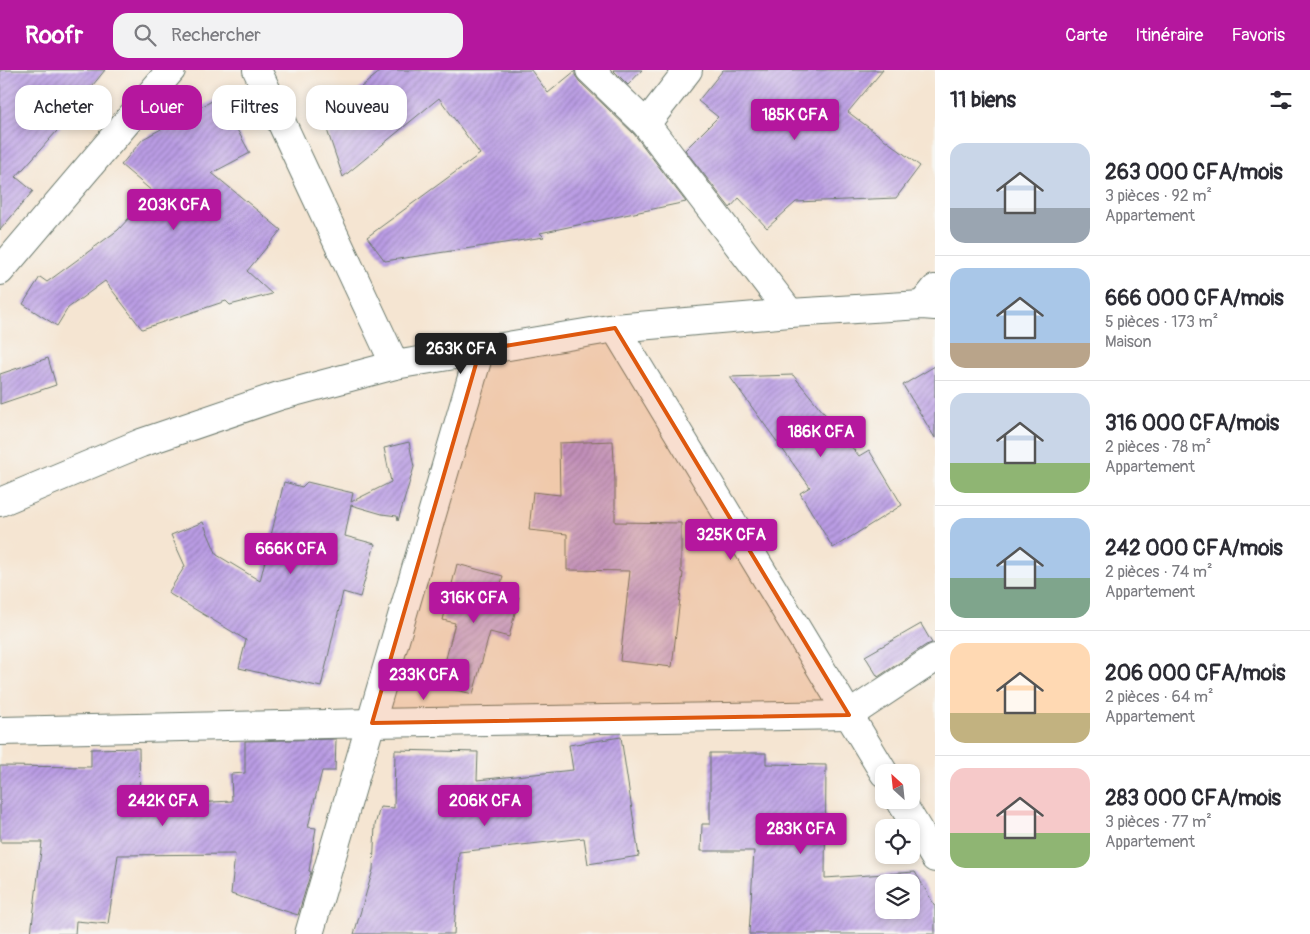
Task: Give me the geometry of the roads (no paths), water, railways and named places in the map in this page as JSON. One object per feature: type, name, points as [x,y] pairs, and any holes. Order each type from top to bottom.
[{"type":"street","points":[[0,271],[171,70]]},
{"type":"street","points":[[257,70],[395,365]]},
{"type":"street","points":[[590,70],[646,124],[790,314]]},
{"type":"street","points":[[646,124],[688,70]]},
{"type":"street","points":[[0,502],[141,443],[279,396],[395,365],[615,328],[790,314],[930,300]]},
{"type":"street","points":[[615,328],[879,764]]},
{"type":"street","points":[[308,934],[372,723],[480,350]]},
{"type":"street","points":[[0,731],[849,715],[935,658]]},
{"type":"street","points":[[905,809],[935,858]]}]
